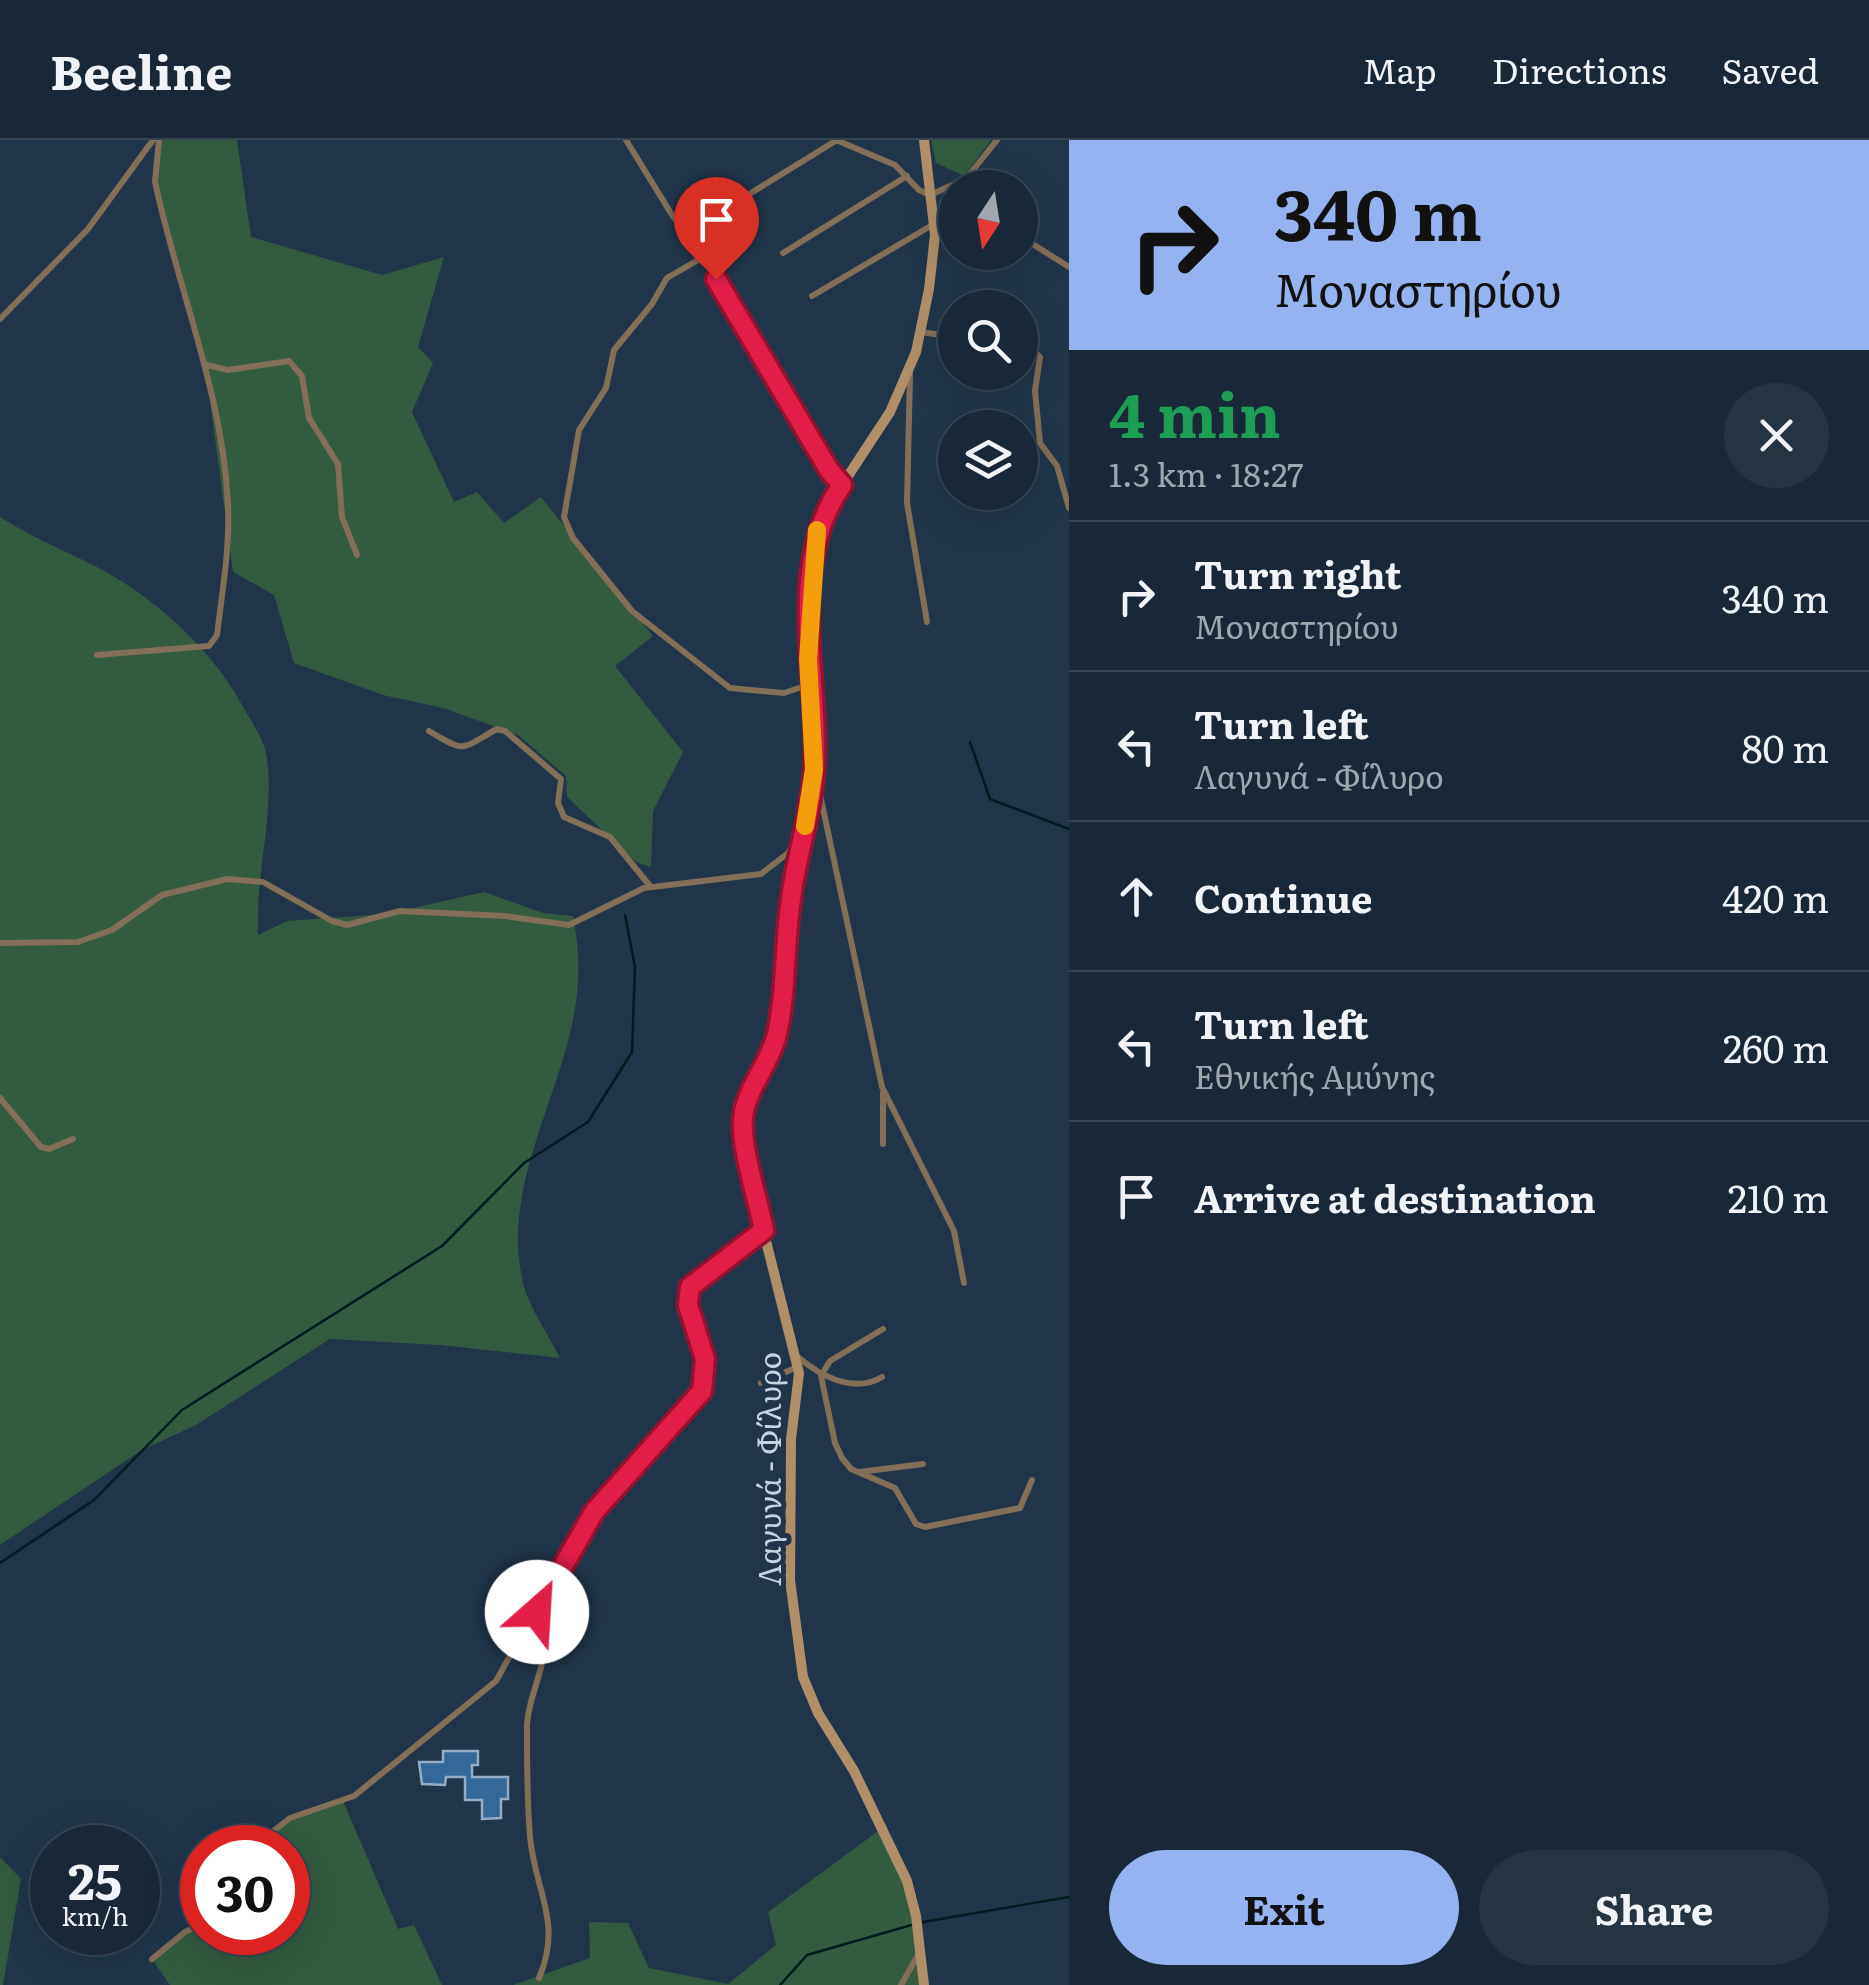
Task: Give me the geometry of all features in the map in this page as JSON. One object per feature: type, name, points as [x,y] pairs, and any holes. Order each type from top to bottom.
[{"type":"street","points":[[0,319],[88,229],[156,140]]},
{"type":"street","points":[[97,655],[209,646],[216,635],[226,559],[228,506],[222,438],[155,182],[156,140]]},
{"type":"street","points":[[626,140],[704,256],[763,362],[842,485]]},
{"type":"street","points":[[686,234],[837,140],[890,162],[919,190],[938,193]]},
{"type":"street","name":"Λαγυνά - Φίλυρο","points":[[924,140],[935,223],[921,332],[890,412],[822,517],[815,540],[809,684],[814,769],[790,904],[786,988],[777,1033],[743,1118],[764,1230],[798,1362],[792,1440],[790,1580],[803,1677],[818,1713],[854,1771],[902,1869],[917,1924],[924,1985]]},
{"type":"street","points":[[973,170],[997,140]]},
{"type":"street","points":[[783,253],[908,176]]},
{"type":"street","points":[[812,296],[935,223]]},
{"type":"street","points":[[1038,248],[1069,268]]},
{"type":"street","points":[[704,256],[667,278],[652,304],[614,350],[606,388],[579,430],[564,517],[573,538],[632,611],[730,688],[784,693],[809,684]]},
{"type":"street","points":[[921,332],[938,334]]},
{"type":"street","points":[[205,364],[228,370],[289,361],[299,370],[309,418],[338,464],[342,517],[358,555]]},
{"type":"street","points":[[910,368],[906,502],[927,622]]},
{"type":"street","points":[[1034,390],[1040,442],[1057,466],[1069,508]]},
{"type":"street","points":[[429,731],[454,748],[464,749],[497,729],[505,730],[561,779],[558,803],[564,817],[610,837],[651,887]]},
{"type":"street","points":[[814,769],[882,1086],[882,1144]]},
{"type":"street","points":[[2,944],[64,945],[90,939],[112,930],[162,895],[228,879],[263,882],[332,921],[348,925],[400,912],[505,916],[569,925],[624,895],[651,887],[761,874],[788,852],[805,825]]},
{"type":"street","points":[[882,1086],[954,1231],[964,1283]]},
{"type":"street","points":[[0,1098],[41,1147],[49,1149],[73,1139]]},
{"type":"street","points":[[281,1825],[290,1818],[354,1796],[488,1690],[594,1512],[702,1391],[705,1359],[688,1305],[690,1287],[764,1230]]},
{"type":"street","points":[[883,1329],[830,1361],[821,1376],[835,1444],[842,1458],[857,1472],[895,1488],[916,1524],[924,1526],[1020,1508],[1032,1480]]},
{"type":"street","points":[[761,1383],[798,1362],[821,1376],[856,1383],[882,1377]]},
{"type":"street","points":[[857,1472],[923,1464]]},
{"type":"street","points":[[537,1612],[544,1624],[546,1642],[527,1717],[530,1838],[537,1884],[550,1920],[539,1978]]},
{"type":"street","points":[[152,1959],[180,1935]]},
{"type":"street","points":[[902,1985],[920,1952]]},
{"type":"green space","points":[[159,140],[237,140],[251,237],[382,275],[444,257],[418,347],[433,363],[412,412],[454,502],[477,492],[504,523],[541,497],[653,636],[615,666],[683,752],[653,811],[651,867],[636,862],[567,797],[566,776],[518,735],[443,708],[383,695],[294,663],[274,595],[233,572],[205,364],[155,182]]},
{"type":"green space","points":[[931,140],[991,140],[968,170],[951,170],[936,163]]},
{"type":"green space","points":[[0,517],[138,592],[179,625],[229,684],[266,753],[269,797],[258,935],[287,921],[386,914],[484,892],[543,913],[573,916],[578,961],[573,1022],[531,1158],[519,1219],[523,1283],[560,1358],[440,1345],[330,1339],[196,1425],[142,1450],[0,1545]]},
{"type":"green space","points":[[343,1801],[398,1929],[414,1925],[442,1985],[170,1985],[152,1959],[180,1936],[180,1955],[310,1955],[310,1825],[279,1825]]},
{"type":"green space","points":[[881,1829],[902,1869],[924,1985],[513,1985],[590,1958],[589,1922],[628,1923],[649,1968],[728,1984],[776,1945],[768,1912]]},
{"type":"green space","points":[[0,1857],[21,1879],[3,1985],[0,1985]]},
{"type":"building","points":[[443,1751],[478,1751],[478,1765],[472,1765],[472,1777],[508,1777],[508,1799],[501,1799],[501,1818],[482,1819],[482,1800],[465,1800],[465,1777],[446,1777],[445,1785],[422,1784],[419,1762],[443,1762]]},
{"type":"waterway","points":[[970,742],[990,799],[1069,829]]},
{"type":"waterway","points":[[0,1563],[94,1500],[182,1410],[442,1246],[524,1163],[588,1122],[632,1052],[635,967],[625,915]]},
{"type":"waterway","points":[[923,1922],[1069,1897]]},
{"type":"waterway","points":[[780,1985],[807,1955],[915,1924]]},
{"type":"slow traffic","points":[[805,826],[814,769],[808,659],[817,530]]},
{"type":"route","points":[[537,1612],[562,1562],[594,1512],[702,1391],[705,1359],[688,1305],[690,1287],[764,1230],[743,1118],[774,1045],[786,988],[790,904],[814,769],[808,659],[814,546],[822,517],[842,485],[832,475],[716,279]]}]
